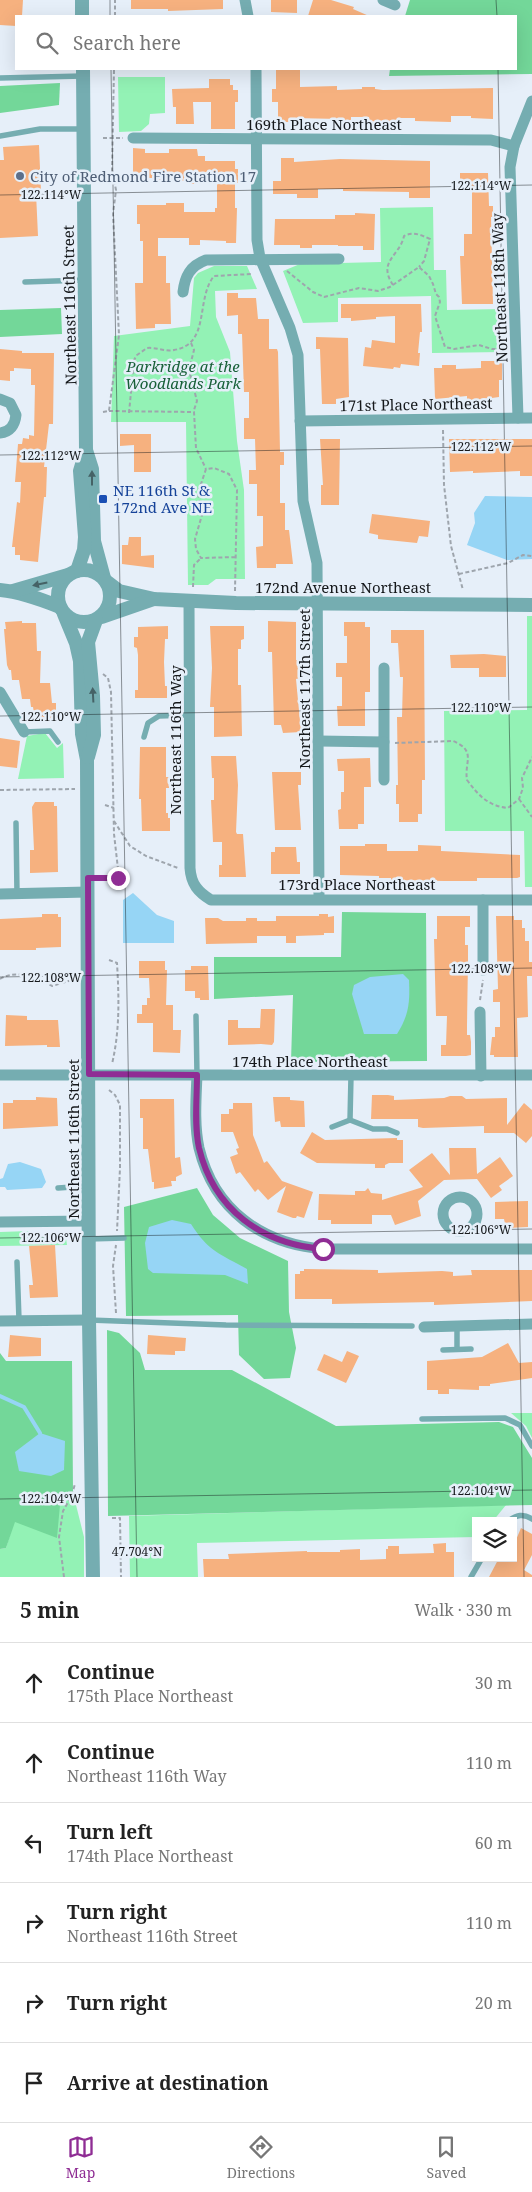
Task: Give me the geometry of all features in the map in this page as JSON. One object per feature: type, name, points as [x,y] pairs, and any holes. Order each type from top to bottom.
[{"type":"street","points":[[82,0],[82,15]]},
{"type":"street","points":[[245,0],[248,15]]},
{"type":"street","points":[[383,0],[395,5]]},
{"type":"street","name":"Northeast 117th Street","points":[[256,70],[256,240],[260,258],[290,328],[298,355],[303,501],[317,563],[319,899]]},
{"type":"street","name":"Northeast 116th Street","points":[[72,573],[84,550],[85,537],[80,471],[86,450],[83,72]]},
{"type":"street","name":"Northeast 118th Way","points":[[518,418],[510,167],[514,146],[532,102]]},
{"type":"street","name":"169th Place Northeast","points":[[133,138],[491,140],[514,146]]},
{"type":"street","points":[[183,292],[185,280],[191,269],[198,263],[216,259],[339,259]]},
{"type":"street","points":[[0,399],[10,403],[16,415],[13,426],[0,434]]},
{"type":"street","name":"171st Place Northeast","points":[[300,421],[532,418]]},
{"type":"street","name":"Northeast 116th Street","points":[[86,450],[92,469],[94,541],[105,580]]},
{"type":"street","points":[[87,570],[96,572],[105,580],[111,597],[105,613],[97,619],[82,623],[70,618],[62,610],[7,590],[87,570]]},
{"type":"street","points":[[62,610],[58,590],[72,573]]},
{"type":"street","name":"172nd Avenue Northeast","points":[[105,580],[119,591],[154,599]]},
{"type":"street","name":"172nd Avenue Northeast","points":[[97,619],[154,599],[191,594],[236,603],[532,605]]},
{"type":"street","name":"Northeast 116th Way","points":[[191,594],[191,874]]},
{"type":"street","name":"Northeast 116th Street","points":[[62,610],[76,643],[80,661],[82,734],[87,760],[89,1320],[93,1577]]},
{"type":"street","name":"Northeast 116th Street","points":[[87,760],[94,735],[93,696],[88,642],[97,619]]},
{"type":"street","points":[[384,668],[384,780]]},
{"type":"street","points":[[0,692],[24,732]]},
{"type":"street","points":[[319,741],[384,742]]},
{"type":"street","name":"173rd Place Northeast","points":[[191,874],[199,893],[211,900],[532,900]]},
{"type":"street","points":[[0,894],[88,892]]},
{"type":"street","points":[[483,900],[483,970]]},
{"type":"street","points":[[480,1012],[481,1076]]},
{"type":"street","name":"174th Place Northeast","points":[[0,1075],[532,1075]]},
{"type":"street","points":[[197,1075],[196,1130],[199,1148],[210,1178],[230,1208],[247,1224],[268,1236],[289,1244],[323,1249],[532,1249]]},
{"type":"street","points":[[0,1222],[90,1221]]},
{"type":"street","points":[[458,1249],[459,1230]]},
{"type":"street","points":[[0,1321],[89,1320]]},
{"type":"street","points":[[424,1327],[532,1324]]},
{"type":"lane","points":[[0,78],[83,72]]},
{"type":"lane","points":[[0,136],[40,129],[84,129]]},
{"type":"lane","points":[[25,282],[85,280]]},
{"type":"lane","points":[[144,737],[148,723],[159,716],[190,715]]},
{"type":"lane","points":[[24,732],[50,731],[58,742]]},
{"type":"lane","points":[[16,823],[17,894]]},
{"type":"lane","points":[[88,878],[119,878]]},
{"type":"lane","points":[[196,1016],[197,1075]]},
{"type":"lane","points":[[350,1120],[351,1076]]},
{"type":"lane","points":[[332,1127],[350,1120],[373,1129],[388,1129],[397,1133]]},
{"type":"lane","points":[[58,1188],[89,1186]]},
{"type":"lane","points":[[89,1239],[124,1238]]},
{"type":"lane","points":[[17,1262],[19,1320]]},
{"type":"lane","points":[[89,1320],[226,1326],[412,1326]]},
{"type":"lane","points":[[457,1325],[457,1349]]},
{"type":"lane","points":[[443,1350],[471,1349]]},
{"type":"lane","points":[[422,1419],[505,1418],[520,1425],[532,1446]]},
{"type":"lane","points":[[513,1517],[516,1515],[526,1515],[532,1519]]},
{"type":"lane","points":[[471,1577],[480,1562]]},
{"type":"path","points":[[115,0],[115,15]]},
{"type":"path","points":[[109,412],[119,335],[113,214],[116,190],[112,170],[114,70]]},
{"type":"path","points":[[103,138],[112,138]]},
{"type":"path","points":[[285,269],[313,292],[324,296],[359,288],[378,291],[393,285],[419,267],[424,261],[430,238],[414,233],[404,236],[388,264],[389,279],[393,285]]},
{"type":"path","points":[[419,267],[429,276],[439,297],[440,302],[435,316],[444,347],[454,350],[479,345],[492,349],[505,348]]},
{"type":"path","points":[[128,412],[134,360],[137,355],[146,348],[174,350],[191,343],[197,336],[203,302],[209,283],[214,276],[252,274]]},
{"type":"path","points":[[191,343],[194,350],[189,370],[197,401],[194,412],[196,448],[206,469],[198,493],[202,515],[195,539],[196,549],[201,558]]},
{"type":"path","points":[[103,412],[194,412]]},
{"type":"path","points":[[442,430],[445,493],[451,546],[463,590]]},
{"type":"path","points":[[206,469],[214,468],[228,474],[237,490],[235,591]]},
{"type":"path","points":[[459,574],[508,563],[523,555],[532,556]]},
{"type":"path","points":[[191,594],[194,564],[201,558],[237,557]]},
{"type":"path","points":[[102,672],[108,678],[111,692],[111,763],[119,878]]},
{"type":"path","points":[[384,742],[453,741],[461,744],[467,751],[469,760],[467,780],[481,798],[500,807],[508,808],[519,799],[523,788],[522,778],[532,757]]},
{"type":"path","points":[[0,790],[87,789]]},
{"type":"path","points":[[519,799],[532,817]]},
{"type":"path","points":[[105,805],[114,808]]},
{"type":"path","points":[[114,821],[130,846],[146,856],[191,874]]},
{"type":"path","points":[[109,960],[117,962],[120,1002],[118,1033],[113,1062]]},
{"type":"path","points":[[480,1012],[483,970]]},
{"type":"path","points":[[0,979],[4,976],[20,975],[38,978],[52,986],[72,980]]},
{"type":"path","points":[[109,1090],[116,1095],[120,1105],[117,1238],[114,1266],[116,1321]]},
{"type":"path","points":[[64,1577],[59,1537],[63,1510],[72,1497],[75,1484]]},
{"type":"path","points":[[112,1518],[120,1518],[121,1577]]},
{"type":"green space","points":[[410,0],[532,0],[532,74],[389,76],[390,70],[517,70],[517,15],[405,15]]},
{"type":"green space","points":[[118,77],[165,77],[165,113],[150,114],[149,124],[141,131],[119,132]]},
{"type":"green space","points":[[60,83],[59,105],[0,113],[0,86]]},
{"type":"green space","points":[[433,207],[434,270],[446,270],[447,310],[502,309],[503,352],[432,353],[431,296],[338,298],[338,322],[303,323],[283,271],[300,264],[381,262],[380,208]]},
{"type":"green space","name":"Parkridge at the Woodlands Park","points":[[214,266],[247,266],[257,289],[215,291],[216,317],[230,352],[237,441],[244,490],[245,579],[216,579],[208,585],[188,585],[186,422],[111,422],[114,336],[190,326],[194,278],[198,273]]},
{"type":"green space","points":[[61,308],[62,334],[0,337],[0,310]]},
{"type":"green space","points":[[527,616],[532,616],[532,887],[525,887],[524,831],[445,831],[444,711],[527,710]]},
{"type":"green space","points":[[45,733],[57,748],[63,743],[64,778],[18,779],[27,736]]},
{"type":"green space","points":[[342,912],[426,913],[427,1061],[291,1062],[293,995],[214,999],[214,957],[341,957]]},
{"type":"green space","points":[[197,1188],[213,1215],[240,1238],[288,1261],[289,1312],[296,1348],[290,1378],[264,1379],[239,1355],[238,1315],[126,1316],[124,1207]]},
{"type":"green space","points":[[30,1231],[46,1239],[66,1238],[67,1245],[0,1246],[0,1232]]},
{"type":"green space","points":[[107,1330],[119,1333],[140,1353],[145,1370],[232,1370],[336,1426],[499,1422],[513,1427],[532,1458],[532,1505],[108,1516]]},
{"type":"green space","points":[[0,1353],[6,1361],[72,1361],[73,1493],[60,1505],[57,1538],[15,1522],[6,1548],[0,1549]]},
{"type":"green space","points":[[511,1413],[532,1413],[532,1438],[526,1426]]},
{"type":"green space","points":[[73,1493],[84,1537],[84,1577],[0,1577],[0,1549],[6,1548],[14,1522],[60,1505]]},
{"type":"green space","points":[[506,1505],[496,1517],[472,1517],[472,1537],[197,1543],[198,1577],[130,1577],[129,1516]]},
{"type":"water","points":[[485,496],[532,497],[532,559],[507,560],[467,545],[475,523],[474,513]]},
{"type":"water","points":[[133,893],[157,915],[174,921],[174,943],[123,943],[123,900]]},
{"type":"water","points":[[403,974],[409,980],[409,1002],[404,1021],[397,1034],[364,1034],[352,994],[354,985],[370,977]]},
{"type":"water","points":[[20,1162],[41,1169],[46,1182],[42,1188],[7,1190],[5,1187],[0,1187],[0,1179],[3,1178],[8,1164]]},
{"type":"water","points":[[172,1220],[191,1224],[209,1246],[247,1269],[248,1284],[225,1275],[153,1273],[148,1269],[145,1243],[149,1227]]},
{"type":"water","points":[[40,1433],[65,1441],[64,1470],[51,1476],[19,1471],[15,1452]]},
{"type":"building","points":[[0,0],[23,0],[22,15],[15,15],[15,26],[0,25]]},
{"type":"building","points":[[131,0],[223,0],[223,9],[168,11],[168,9],[131,9]]},
{"type":"building","points":[[271,0],[297,0],[297,13],[271,12]]},
{"type":"building","points":[[313,0],[331,0],[354,7],[353,9],[367,15],[308,15]]},
{"type":"building","points":[[276,70],[300,70],[300,87],[337,86],[337,90],[362,89],[362,87],[375,87],[375,89],[383,90],[493,88],[493,119],[451,116],[451,122],[415,121],[415,118],[397,118],[397,122],[370,123],[369,117],[351,117],[351,121],[340,122],[340,119],[293,118],[293,122],[278,122],[278,102],[272,102],[272,89],[276,89]]},
{"type":"building","points":[[209,79],[230,79],[230,85],[233,85],[233,90],[238,90],[238,102],[235,102],[235,129],[211,129],[211,102],[193,102],[194,124],[176,124],[176,107],[173,107],[172,89],[209,88]]},
{"type":"building","name":"City of Redmond Fire Station 17","points":[[39,145],[41,192],[36,193],[38,236],[0,238],[0,160],[4,160],[3,147]]},
{"type":"building","points":[[133,148],[145,149],[145,153],[169,153],[169,149],[197,149],[198,156],[205,156],[205,161],[235,161],[235,169],[238,169],[238,183],[235,183],[235,208],[237,208],[236,243],[200,240],[200,245],[189,245],[189,238],[158,238],[158,256],[166,256],[166,283],[170,283],[171,324],[155,324],[155,328],[136,329],[135,283],[143,283],[143,241],[140,241],[140,224],[137,224],[137,205],[184,203],[184,212],[215,212],[215,208],[217,208],[217,184],[186,184],[186,181],[159,181],[159,178],[133,178]]},
{"type":"building","points":[[281,158],[294,158],[294,162],[340,159],[430,161],[430,198],[409,198],[409,192],[343,191],[343,189],[318,189],[318,198],[297,198],[297,194],[273,194],[273,181],[281,181]]},
{"type":"building","points":[[460,173],[488,173],[489,206],[493,206],[493,217],[491,217],[493,304],[462,304],[460,256],[464,256],[464,234],[472,234],[472,191],[460,191]]},
{"type":"building","points":[[355,213],[375,214],[374,250],[363,250],[363,246],[312,245],[312,248],[300,248],[300,245],[274,245],[275,219],[335,219],[335,215],[355,215]]},
{"type":"building","points":[[227,293],[238,293],[238,298],[256,298],[258,319],[269,319],[269,349],[277,349],[278,352],[280,452],[284,452],[284,465],[280,465],[280,503],[285,503],[285,530],[289,530],[293,564],[276,564],[276,568],[257,568],[256,547],[263,546],[263,516],[257,516],[257,484],[249,484],[249,470],[256,470],[255,439],[244,439],[244,418],[249,418],[249,392],[244,392],[242,334],[238,334],[238,315],[227,316]]},
{"type":"building","points":[[341,304],[421,304],[422,332],[420,332],[418,353],[420,353],[419,366],[401,364],[400,368],[394,367],[393,369],[363,366],[365,347],[371,348],[372,340],[395,343],[395,316],[351,321],[351,318],[341,318]]},
{"type":"building","points":[[316,337],[348,338],[349,397],[336,399],[336,404],[322,404],[320,349],[316,349]]},
{"type":"building","points":[[0,349],[22,351],[22,353],[54,353],[53,424],[49,424],[44,467],[47,467],[46,497],[44,497],[38,562],[20,560],[20,555],[15,555],[15,547],[12,547],[17,502],[20,503],[21,482],[15,482],[18,444],[22,444],[23,438],[29,439],[29,435],[34,436],[35,385],[31,385],[31,369],[14,368],[14,371],[10,371],[10,381],[0,380]]},
{"type":"building","points":[[481,361],[502,361],[502,380],[499,380],[499,397],[478,400],[467,400],[467,396],[435,399],[434,368],[442,368],[442,365],[456,365],[456,369],[481,368]]},
{"type":"building","points":[[120,434],[151,434],[151,472],[134,472],[134,445],[120,446]]},
{"type":"building","points":[[320,439],[340,439],[339,505],[321,505],[321,485],[323,485]]},
{"type":"building","points":[[449,439],[532,439],[532,476],[520,476],[520,471],[450,472]]},
{"type":"building","points":[[372,514],[430,521],[428,537],[419,536],[417,543],[378,539],[378,535],[369,533]]},
{"type":"building","points":[[129,537],[141,537],[141,556],[154,555],[154,568],[122,564],[122,545],[128,545]]},
{"type":"building","points":[[22,621],[22,623],[36,623],[37,651],[41,651],[40,683],[50,683],[52,703],[56,703],[56,718],[40,719],[40,713],[34,713],[33,707],[31,707],[30,699],[22,699],[19,680],[12,680],[11,670],[9,670],[7,665],[5,622]]},
{"type":"building","points":[[268,621],[296,622],[296,660],[300,660],[300,678],[296,679],[301,732],[283,733],[281,725],[274,725],[272,652],[268,652]]},
{"type":"building","points":[[344,622],[365,622],[365,627],[370,627],[370,692],[365,692],[365,726],[338,726],[337,706],[342,706],[342,677],[336,677],[336,663],[347,663],[347,636],[344,636]]},
{"type":"building","points":[[168,626],[168,639],[165,639],[164,662],[167,698],[135,698],[135,690],[138,690],[138,655],[137,648],[134,647],[134,637],[138,637],[138,627]]},
{"type":"building","points":[[210,626],[244,626],[244,639],[241,640],[241,649],[238,649],[238,685],[241,685],[242,736],[214,737],[214,707],[210,707],[212,668]]},
{"type":"building","points":[[391,630],[424,630],[425,780],[422,780],[422,814],[418,814],[418,822],[399,822],[399,804],[396,804],[396,785],[398,785],[397,717],[402,717],[403,677],[400,677],[398,643],[391,643]]},
{"type":"building","points":[[484,654],[506,656],[506,677],[479,677],[479,668],[451,668],[450,655]]},
{"type":"building","points":[[0,738],[20,741],[17,768],[0,766]]},
{"type":"building","points":[[140,747],[166,747],[166,777],[169,777],[169,788],[166,788],[166,813],[168,813],[168,818],[170,818],[170,831],[142,831],[141,799],[139,799]]},
{"type":"building","points":[[211,756],[236,756],[238,785],[236,832],[237,834],[243,834],[246,877],[219,877],[219,865],[222,865],[222,842],[213,842],[211,800],[214,800],[214,778],[212,778]]},
{"type":"building","points":[[370,758],[371,787],[364,787],[364,824],[358,824],[358,829],[339,829],[338,810],[341,809],[341,792],[344,792],[344,771],[338,771],[337,759]]},
{"type":"building","points":[[272,772],[301,772],[301,785],[298,785],[301,830],[275,830]]},
{"type":"building","points":[[35,802],[54,802],[54,806],[57,806],[58,872],[30,873],[30,850],[34,850],[32,807]]},
{"type":"building","points":[[365,844],[387,844],[387,851],[418,851],[418,845],[441,846],[441,851],[520,855],[520,877],[477,878],[477,881],[444,881],[391,880],[391,878],[379,878],[379,876],[340,875],[340,846],[365,846]]},
{"type":"building","points":[[275,847],[296,847],[297,862],[300,862],[300,874],[271,874],[271,852],[275,852]]},
{"type":"building","points":[[42,914],[58,914],[58,917],[61,917],[61,947],[36,948],[36,950],[0,950],[0,919],[42,917]]},
{"type":"building","points":[[319,914],[328,914],[328,917],[334,916],[334,933],[296,936],[296,943],[286,943],[286,936],[257,936],[257,943],[206,944],[205,918],[218,918],[223,921],[246,921],[246,918],[257,918],[257,921],[276,921],[276,916],[319,916]]},
{"type":"building","points":[[437,916],[470,916],[470,927],[465,927],[465,945],[468,945],[467,1035],[470,1035],[471,1055],[441,1056],[441,1045],[446,1045],[447,1016],[436,1016],[434,939],[437,939]]},
{"type":"building","points":[[496,916],[514,916],[514,920],[522,920],[522,928],[525,928],[525,941],[529,941],[529,962],[532,962],[532,976],[527,976],[528,1017],[517,1018],[518,1057],[494,1057],[494,1055],[490,1055],[492,1037],[495,1037],[495,1027],[500,1027],[500,1002],[493,1002],[493,990],[498,989]]},
{"type":"building","points":[[139,961],[165,961],[165,970],[167,970],[166,1005],[173,1005],[173,1030],[181,1030],[180,1053],[153,1052],[153,1023],[137,1023],[137,1014],[142,1014],[142,1005],[147,1005],[147,998],[150,998],[149,978],[139,978]]},
{"type":"building","points":[[191,966],[208,966],[209,1000],[195,998],[195,991],[185,991],[185,970],[191,970]]},
{"type":"building","points":[[261,1009],[275,1009],[274,1042],[272,1045],[228,1045],[228,1020],[238,1020],[238,1028],[260,1028]]},
{"type":"building","points":[[6,1015],[27,1016],[27,1020],[58,1020],[60,1047],[47,1047],[47,1045],[5,1046]]},
{"type":"building","points":[[372,1095],[394,1096],[394,1100],[444,1098],[450,1096],[462,1096],[466,1099],[507,1098],[507,1125],[524,1103],[532,1110],[532,1136],[526,1143],[514,1133],[484,1133],[484,1126],[423,1128],[418,1127],[418,1119],[371,1119]]},
{"type":"building","points":[[36,1097],[57,1098],[58,1126],[3,1129],[3,1103],[13,1103],[13,1100],[36,1100]]},
{"type":"building","points":[[273,1097],[290,1097],[290,1100],[304,1101],[305,1127],[281,1127],[280,1121],[275,1122]]},
{"type":"building","points":[[140,1099],[174,1099],[175,1158],[180,1157],[182,1174],[176,1177],[176,1181],[171,1181],[172,1186],[154,1189],[148,1149],[143,1149],[143,1118],[140,1118]]},
{"type":"building","points":[[233,1103],[252,1103],[253,1135],[264,1163],[267,1161],[282,1181],[313,1192],[304,1218],[297,1216],[293,1218],[277,1212],[286,1186],[268,1200],[258,1189],[255,1192],[240,1172],[236,1174],[230,1157],[238,1154],[236,1149],[239,1148],[233,1132],[221,1132],[221,1114],[229,1114],[229,1109],[233,1109]]},
{"type":"building","points":[[312,1132],[325,1140],[397,1138],[397,1140],[403,1140],[403,1163],[389,1163],[385,1165],[385,1168],[375,1168],[375,1164],[317,1163],[300,1153]]},
{"type":"building","points":[[449,1148],[476,1148],[477,1174],[500,1157],[513,1176],[499,1186],[502,1190],[491,1198],[477,1179],[444,1180],[418,1201],[421,1216],[395,1225],[391,1215],[372,1215],[372,1224],[331,1224],[331,1220],[318,1220],[319,1194],[355,1195],[355,1191],[365,1191],[368,1188],[371,1193],[382,1194],[382,1200],[423,1187],[409,1170],[432,1153],[450,1175]]},
{"type":"building","points":[[528,1201],[528,1227],[506,1228],[504,1219],[495,1219],[495,1202]]},
{"type":"building","points":[[55,1245],[58,1297],[30,1298],[29,1285],[33,1285],[29,1246]]},
{"type":"building","points":[[304,1269],[378,1270],[378,1273],[442,1271],[453,1272],[453,1276],[472,1275],[471,1270],[532,1270],[532,1301],[434,1305],[434,1302],[332,1304],[332,1299],[295,1299],[295,1274],[300,1274],[300,1271],[304,1271]]},
{"type":"building","points":[[10,1335],[41,1338],[41,1356],[8,1357]]},
{"type":"building","points":[[148,1335],[186,1338],[185,1351],[175,1351],[175,1355],[147,1354]]},
{"type":"building","points":[[508,1343],[519,1363],[532,1362],[532,1378],[490,1384],[490,1386],[479,1386],[479,1390],[449,1389],[449,1394],[438,1394],[438,1390],[427,1390],[427,1361],[482,1357]]},
{"type":"building","points":[[347,1351],[359,1356],[346,1383],[317,1370],[324,1354],[342,1362]]},
{"type":"building","points":[[521,1528],[532,1534],[532,1555],[524,1570],[532,1575],[532,1577],[489,1577],[497,1562],[517,1562],[517,1538]]},
{"type":"building","points":[[446,1543],[446,1552],[454,1552],[454,1577],[204,1577],[203,1559],[229,1559],[228,1554],[307,1551],[340,1552],[340,1550],[360,1549],[360,1560],[386,1559],[386,1549],[388,1549],[388,1546],[399,1546],[399,1554],[434,1553],[433,1544]]},
{"type":"waterway","points":[[0,1396],[24,1407],[40,1433]]},
{"type":"place","name":"City of Redmond Fire Station 17","points":[[20,176]]},
{"type":"place","name":"NE 116th St & 172nd Ave NE","points":[[103,499]]},
{"type":"route","points":[[118,878],[88,878],[89,1074],[197,1075],[196,1130],[204,1165],[213,1185],[230,1208],[247,1224],[268,1236],[289,1244],[305,1248],[323,1249]]}]
